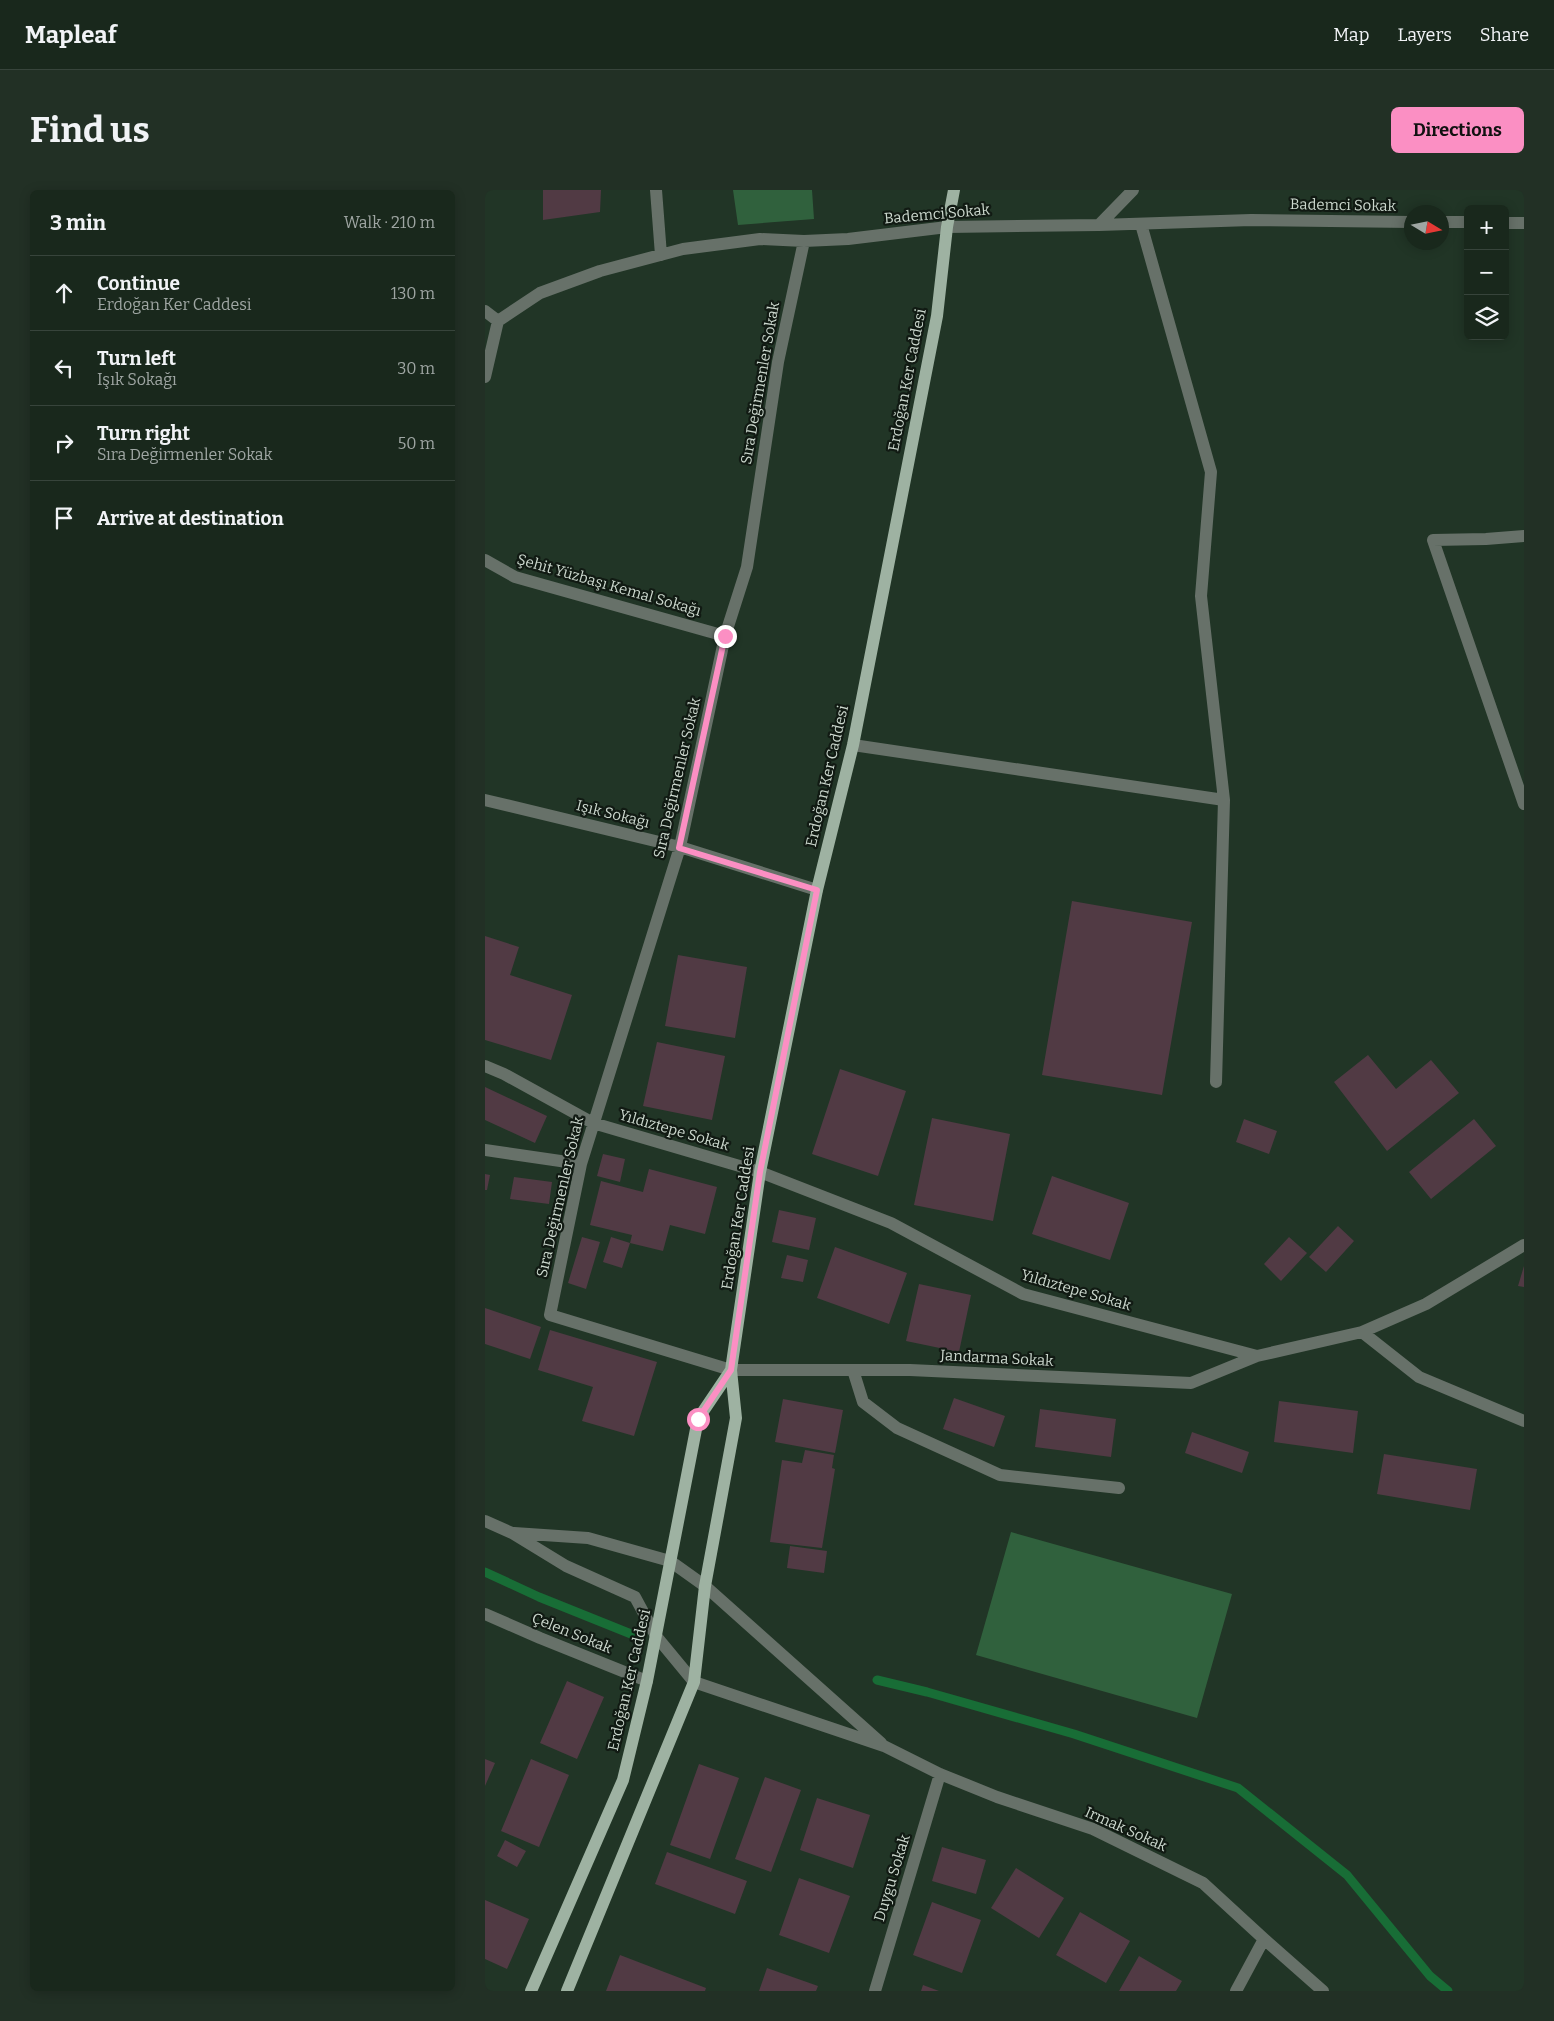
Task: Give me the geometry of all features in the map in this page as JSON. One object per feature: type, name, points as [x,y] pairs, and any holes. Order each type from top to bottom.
[{"type":"main road","name":"Erdoğan Ker Caddesi","points":[[567,1991],[694,1682],[705,1586],[736,1418],[731,1370],[760,1172],[817,890],[853,745],[937,316],[947,227],[954,190]]},
{"type":"main road","name":"Erdoğan Ker Caddesi","points":[[531,1991],[623,1780],[647,1681],[698,1419],[731,1370]]},
{"type":"street","points":[[656,190],[661,255]]},
{"type":"street","points":[[1099,225],[1133,190]]},
{"type":"street","name":"Bademci Sokak","points":[[498,321],[540,293],[601,271],[683,249],[761,239],[804,241],[848,239],[947,227],[1251,220],[1404,222]]},
{"type":"street","points":[[1449,222],[1464,222]]},
{"type":"street","points":[[1509,223],[1524,223]]},
{"type":"street","points":[[1141,224],[1211,472],[1201,596],[1224,800],[1216,1082]]},
{"type":"street","name":"Sıra Değirmenler Sokak","points":[[550,1315],[581,1164],[679,848],[725,636],[747,567],[778,362],[804,241]]},
{"type":"street","points":[[485,311],[498,321],[485,377]]},
{"type":"street","points":[[1524,536],[1433,540],[1524,804]]},
{"type":"street","name":"Şehit Yüzbaşı Kemal Sokağı","points":[[485,560],[515,577],[725,636]]},
{"type":"street","points":[[853,745],[1224,800]]},
{"type":"street","name":"Işık Sokağı","points":[[485,800],[679,848],[817,890]]},
{"type":"street","name":"Yıldıztepe Sokak","points":[[485,1066],[504,1074],[593,1123],[760,1172],[891,1223],[1023,1294],[1257,1356],[1362,1332],[1426,1304],[1524,1245]]},
{"type":"street","points":[[485,1150],[581,1164]]},
{"type":"street","name":"Jandarma Sokak","points":[[550,1315],[731,1370],[910,1370],[1191,1383],[1257,1356]]},
{"type":"street","points":[[1362,1332],[1419,1377],[1524,1421]]},
{"type":"street","points":[[853,1370],[863,1402],[897,1428],[1000,1475],[1119,1488]]},
{"type":"street","points":[[485,1521],[512,1533],[566,1566],[635,1597],[656,1636],[694,1682],[884,1746]]},
{"type":"street","points":[[512,1533],[588,1538],[670,1561],[705,1586],[884,1746]]},
{"type":"street","name":"Çelen Sokak","points":[[485,1614],[647,1681]]},
{"type":"street","name":"Irmak Sokak","points":[[884,1746],[940,1774],[997,1797],[1093,1829],[1203,1883],[1323,1991]]},
{"type":"street","name":"Duygu Sokak","points":[[875,1991],[940,1774]]},
{"type":"street","points":[[1236,1991],[1264,1939]]},
{"type":"green space","points":[[733,190],[812,190],[814,219],[738,225]]},
{"type":"green space","points":[[1011,1532],[1232,1594],[1197,1718],[976,1655]]},
{"type":"building","points":[[543,190],[601,190],[600,212],[543,220]]},
{"type":"building","points":[[1072,901],[1192,922],[1162,1095],[1042,1075]]},
{"type":"building","points":[[485,936],[519,947],[510,975],[572,995],[551,1060],[485,1040]]},
{"type":"building","points":[[678,955],[747,967],[735,1038],[665,1026]]},
{"type":"building","points":[[657,1042],[725,1056],[712,1120],[643,1106]]},
{"type":"building","points":[[1368,1055],[1396,1089],[1431,1060],[1459,1093],[1387,1151],[1334,1082]]},
{"type":"building","points":[[840,1069],[906,1091],[878,1176],[812,1154]]},
{"type":"building","points":[[485,1087],[547,1116],[535,1143],[485,1120]]},
{"type":"building","points":[[932,1118],[1010,1134],[993,1221],[914,1205]]},
{"type":"building","points":[[1244,1119],[1277,1131],[1269,1154],[1236,1142]]},
{"type":"building","points":[[1474,1119],[1496,1146],[1431,1199],[1409,1172]]},
{"type":"building","points":[[603,1154],[625,1159],[620,1182],[597,1176]]},
{"type":"building","points":[[649,1169],[717,1187],[705,1234],[670,1225],[663,1251],[630,1243],[632,1235],[590,1225],[601,1181],[643,1192]]},
{"type":"building","points":[[485,1174],[490,1175],[487,1190],[485,1190]]},
{"type":"building","points":[[1052,1176],[1129,1203],[1110,1260],[1032,1234]]},
{"type":"building","points":[[514,1177],[552,1182],[549,1204],[510,1199]]},
{"type":"building","points":[[779,1210],[816,1218],[809,1250],[772,1242]]},
{"type":"building","points":[[1338,1226],[1354,1241],[1326,1272],[1309,1257]]},
{"type":"building","points":[[582,1237],[600,1242],[586,1289],[568,1283]]},
{"type":"building","points":[[611,1237],[630,1243],[622,1268],[603,1262]]},
{"type":"building","points":[[1289,1237],[1307,1253],[1281,1281],[1264,1264]]},
{"type":"building","points":[[835,1247],[907,1273],[889,1324],[817,1298]]},
{"type":"building","points":[[787,1255],[808,1260],[803,1282],[781,1278]]},
{"type":"building","points":[[1524,1266],[1524,1287],[1518,1286]]},
{"type":"building","points":[[919,1284],[971,1295],[959,1352],[906,1341]]},
{"type":"building","points":[[485,1308],[541,1327],[530,1359],[485,1344]]},
{"type":"building","points":[[550,1330],[657,1362],[634,1436],[582,1421],[593,1387],[538,1370]]},
{"type":"building","points":[[954,1398],[1005,1416],[994,1447],[943,1429]]},
{"type":"building","points":[[783,1399],[843,1410],[835,1453],[775,1442]]},
{"type":"building","points":[[1279,1401],[1358,1411],[1353,1453],[1274,1442]]},
{"type":"building","points":[[1040,1409],[1116,1419],[1111,1457],[1035,1447]]},
{"type":"building","points":[[1192,1432],[1249,1452],[1242,1473],[1185,1453]]},
{"type":"building","points":[[805,1450],[834,1455],[832,1468],[835,1469],[822,1548],[770,1542],[782,1460],[802,1463]]},
{"type":"building","points":[[1384,1454],[1477,1469],[1470,1510],[1377,1494]]},
{"type":"building","points":[[790,1546],[827,1551],[824,1573],[787,1568]]},
{"type":"building","points":[[567,1681],[604,1697],[577,1759],[540,1743]]},
{"type":"building","points":[[485,1759],[495,1763],[485,1786]]},
{"type":"building","points":[[531,1759],[569,1775],[539,1847],[501,1831]]},
{"type":"building","points":[[699,1764],[739,1778],[710,1859],[670,1845]]},
{"type":"building","points":[[765,1777],[801,1790],[771,1872],[735,1859]]},
{"type":"building","points":[[817,1798],[870,1815],[853,1868],[800,1850]]},
{"type":"building","points":[[505,1840],[526,1851],[517,1867],[497,1856]]},
{"type":"building","points":[[942,1847],[986,1860],[976,1894],[932,1881]]},
{"type":"building","points":[[667,1852],[747,1881],[735,1914],[655,1884]]},
{"type":"building","points":[[1016,1868],[1064,1898],[1039,1938],[991,1908]]},
{"type":"building","points":[[799,1878],[850,1896],[829,1953],[779,1935]]},
{"type":"building","points":[[485,1900],[529,1919],[507,1969],[485,1959]]},
{"type":"building","points":[[932,1902],[981,1920],[962,1973],[913,1955]]},
{"type":"building","points":[[1080,1912],[1130,1941],[1106,1983],[1056,1955]]},
{"type":"building","points":[[620,1955],[706,1988],[705,1991],[606,1991]]},
{"type":"building","points":[[1139,1956],[1182,1981],[1176,1991],[1119,1991]]},
{"type":"building","points":[[767,1968],[818,1986],[816,1991],[759,1991]]},
{"type":"building","points":[[923,1985],[939,1991],[921,1991]]},
{"type":"waterway","points":[[485,1572],[539,1597],[641,1638]]},
{"type":"waterway","points":[[877,1680],[927,1692],[1074,1734],[1238,1788],[1347,1875],[1430,1976],[1448,1991]]},
{"type":"route","points":[[698,1419],[731,1370],[760,1172],[789,1038],[817,890],[679,848],[725,636]]}]
